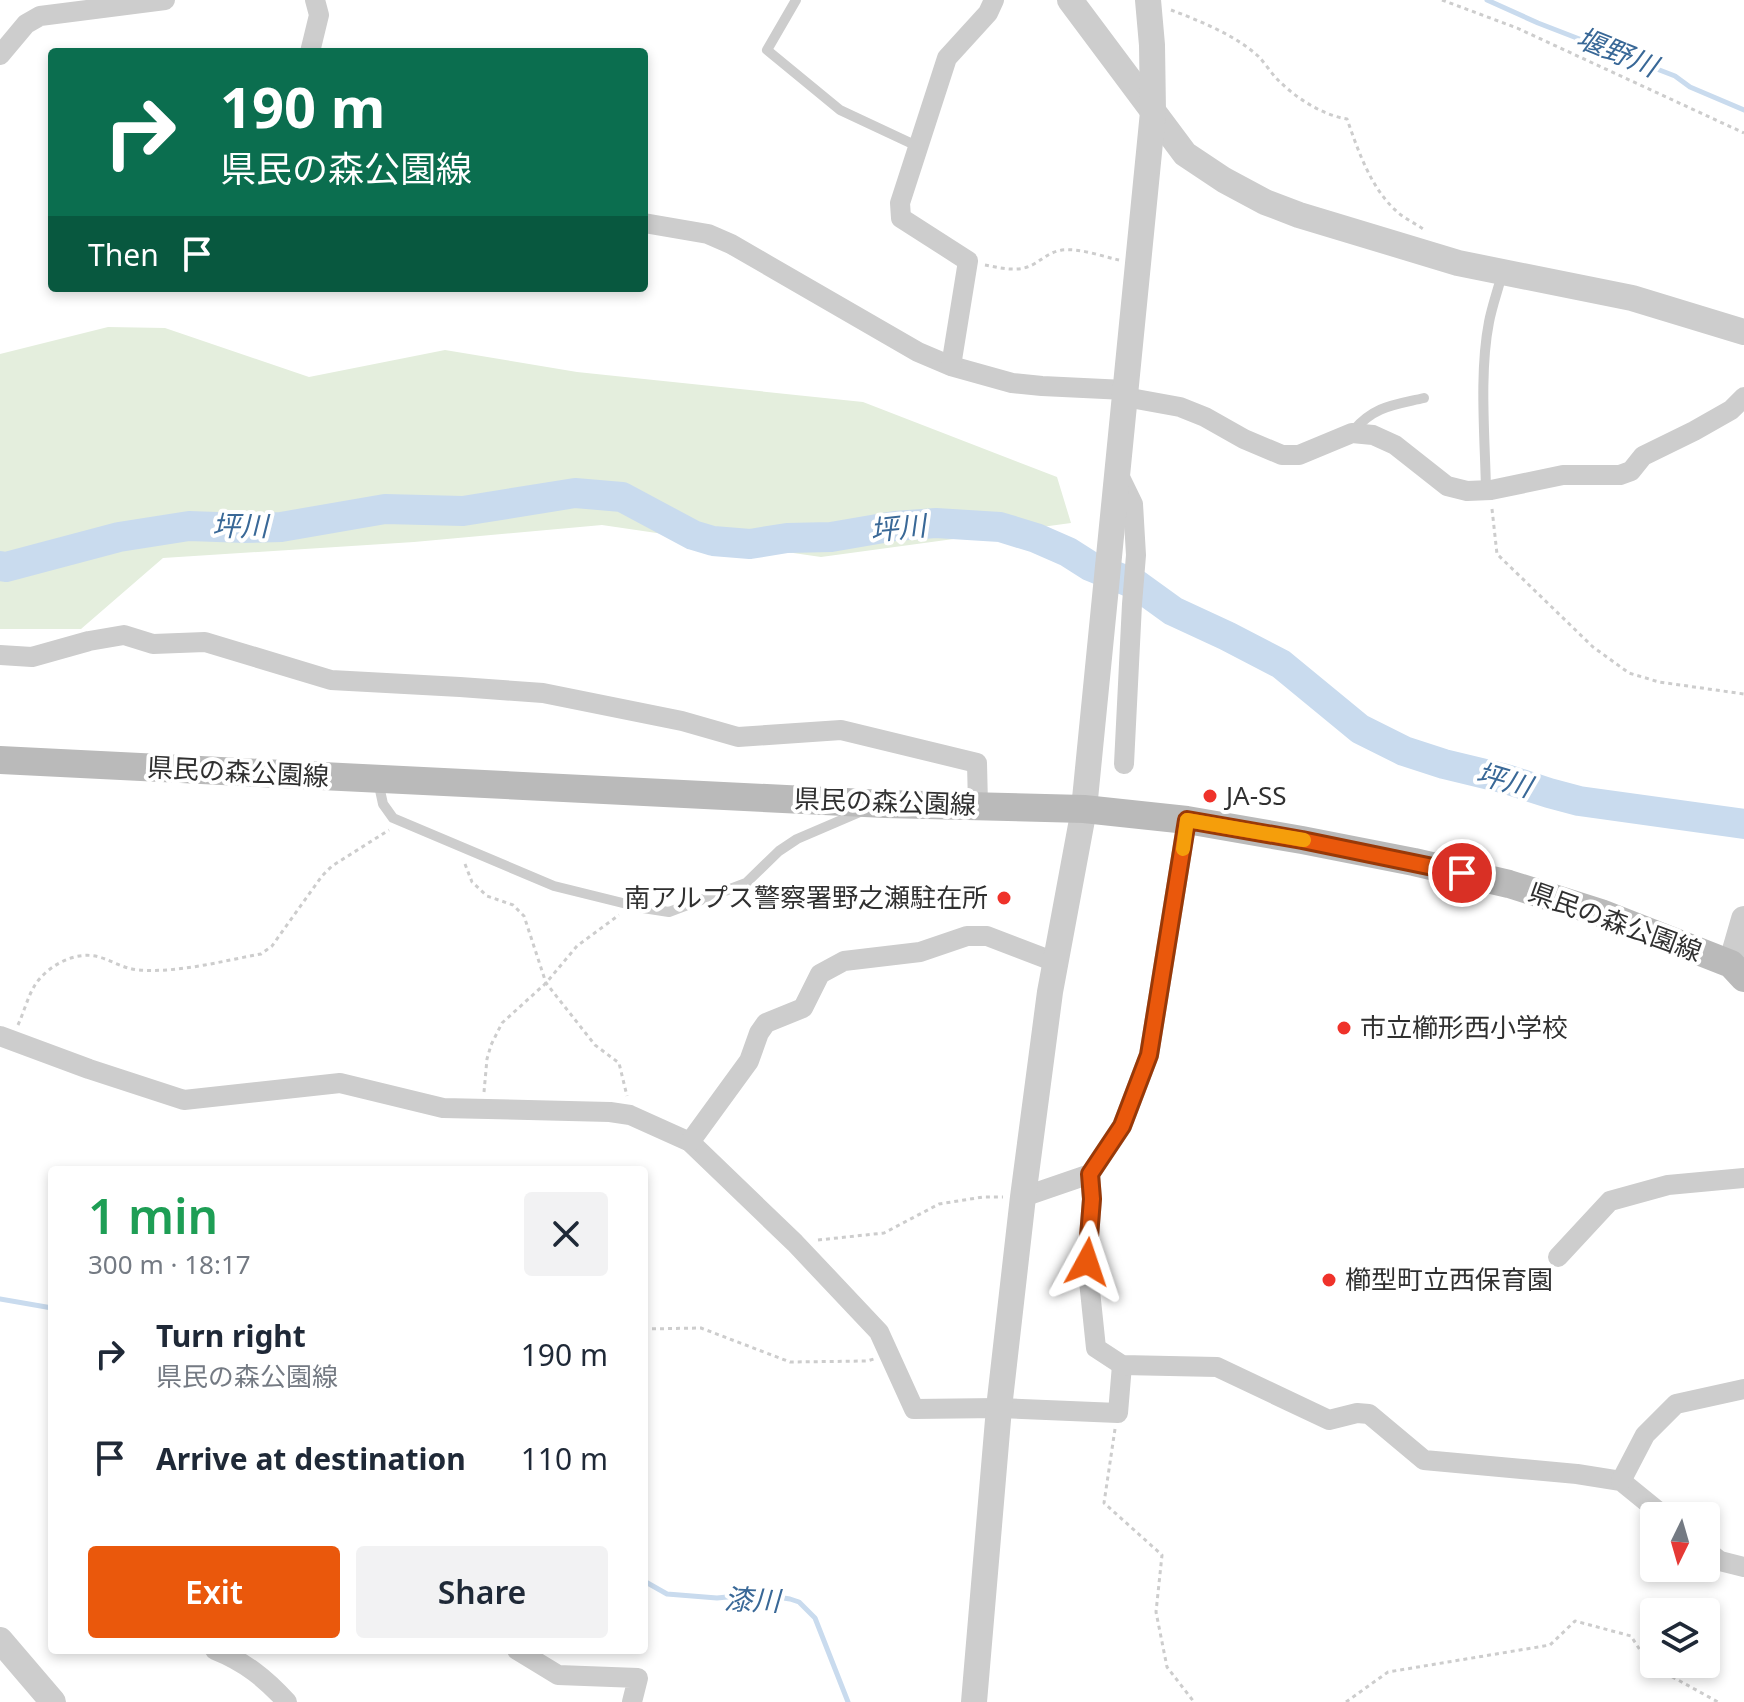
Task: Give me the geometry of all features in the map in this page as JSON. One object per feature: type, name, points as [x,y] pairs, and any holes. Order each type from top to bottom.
[{"type":"main road","name":"県民の森公園線","points":[[0,760],[885,804],[1084,809],[1187,820],[1344,848],[1509,884],[1601,913],[1738,971]]},
{"type":"street","points":[[0,55],[26,24],[40,16],[165,0]]},
{"type":"street","points":[[311,48],[319,15],[315,0]]},
{"type":"street","points":[[951,366],[968,261],[901,218],[900,203],[947,58],[988,13],[994,0]]},
{"type":"street","points":[[1070,0],[1185,154],[1265,202],[1458,263],[1632,298],[1744,332]]},
{"type":"street","points":[[974,1700],[999,1408],[1023,1197],[1050,992],[1084,809],[1153,112],[1148,0]]},
{"type":"street","points":[[648,224],[708,234],[731,244],[918,352],[951,366],[1012,383],[1125,394],[1180,407],[1282,455],[1299,455],[1352,433],[1373,435],[1395,445],[1447,486],[1467,491],[1488,490],[1563,475],[1620,475],[1631,471],[1643,456],[1731,410],[1744,397]]},
{"type":"street","points":[[1117,471],[1133,504],[1136,555],[1124,764]]},
{"type":"street","points":[[0,655],[32,657],[124,635],[153,644],[205,642],[331,680],[543,693],[682,721],[738,737],[841,730],[977,763],[978,805]]},
{"type":"street","points":[[1023,1197],[1090,1174],[1122,1126],[1149,1055],[1187,820]]},
{"type":"street","points":[[1738,971],[1744,919]]},
{"type":"street","points":[[690,1142],[749,1061],[766,1023],[803,1008],[820,974],[844,961],[920,952],[967,936],[987,936],[1055,962]]},
{"type":"street","points":[[6,1038],[184,1100],[340,1083],[443,1108],[630,1115],[690,1142],[795,1243],[879,1332],[914,1409],[999,1408],[1118,1413],[1122,1365]]},
{"type":"street","points":[[1090,1174],[1092,1199],[1087,1262],[1096,1348],[1122,1365],[1217,1367],[1329,1420],[1357,1413],[1369,1414],[1424,1460],[1621,1481],[1647,1502]]},
{"type":"street","points":[[1558,1257],[1610,1201],[1668,1185],[1744,1178]]},
{"type":"street","points":[[1621,1481],[1645,1435],[1676,1404],[1744,1389]]},
{"type":"street","points":[[1720,1561],[1744,1567]]},
{"type":"street","points":[[0,1640],[53,1702]]},
{"type":"street","points":[[225,1654],[269,1682],[287,1702]]},
{"type":"street","points":[[524,1654],[558,1675],[638,1678],[632,1702]]},
{"type":"lane","points":[[796,0],[767,50],[840,110],[919,147]]},
{"type":"lane","points":[[1488,490],[1484,411],[1486,353],[1489,322],[1502,273]]},
{"type":"lane","points":[[1352,433],[1365,418],[1387,406],[1424,398]]},
{"type":"lane","points":[[377,779],[383,804],[393,818],[554,886],[669,912],[746,883],[779,851],[797,839],[885,804]]},
{"type":"path","points":[[1148,0],[1191,17],[1235,40],[1258,56],[1291,92],[1334,117],[1347,119],[1362,162],[1376,187],[1399,214],[1426,230]]},
{"type":"path","points":[[1442,0],[1517,28],[1744,133]]},
{"type":"path","points":[[968,261],[1022,269],[1049,253],[1065,249],[1138,264]]},
{"type":"path","points":[[1488,490],[1497,554],[1593,647],[1629,673],[1659,682],[1744,694]]},
{"type":"path","points":[[6,1038],[35,984],[52,968],[77,955],[97,956],[117,966],[139,970],[180,968],[261,954],[272,946],[332,866],[402,821]]},
{"type":"path","points":[[458,846],[472,882],[487,896],[513,905],[524,916],[546,983],[595,1045],[619,1063],[630,1115]]},
{"type":"path","points":[[483,1109],[487,1059],[502,1023],[546,983],[577,946],[632,905]]},
{"type":"path","points":[[795,1243],[884,1233],[939,1204],[983,1197],[1023,1197]]},
{"type":"path","points":[[648,1329],[701,1328],[790,1362],[867,1361],[890,1355]]},
{"type":"path","points":[[1118,1413],[1104,1503],[1162,1555],[1156,1612],[1167,1667],[1194,1702]]},
{"type":"path","points":[[1346,1702],[1388,1672],[1550,1645],[1575,1621],[1631,1636],[1649,1664],[1718,1702]]},
{"type":"green space","points":[[108,327],[165,328],[309,377],[445,350],[577,372],[863,402],[1057,477],[1071,523],[821,557],[602,525],[414,542],[163,558],[81,629],[0,629],[0,354]]},
{"type":"waterway","name":"堰野川","points":[[1487,0],[1675,76],[1690,87],[1744,110]]},
{"type":"waterway","name":"坪川","points":[[0,566],[119,537],[189,526],[281,527],[385,509],[463,511],[575,493],[622,497],[693,535],[713,541],[750,544],[936,523],[1000,527],[1036,538],[1090,566],[1137,585],[1173,611],[1281,664],[1360,729],[1404,751],[1579,801],[1744,824]]},
{"type":"waterway","name":"漆川","points":[[0,1299],[48,1307]]},
{"type":"waterway","name":"漆川","points":[[648,1583],[667,1594],[717,1598],[758,1594],[799,1602],[815,1618],[848,1702]]},
{"type":"slow traffic","points":[[1183,849],[1187,820],[1304,840]]},
{"type":"place","name":"JA-SS","points":[[1210,796]]},
{"type":"place","name":"南アルプス警察署野之瀬駐在所","points":[[1004,898]]},
{"type":"place","name":"市立櫛形西小学校","points":[[1344,1028]]},
{"type":"place","name":"櫛型町立西保育園","points":[[1329,1280]]},
{"type":"route","points":[[1087,1262],[1092,1199],[1090,1174],[1122,1126],[1149,1055],[1187,820],[1462,873]]}]
